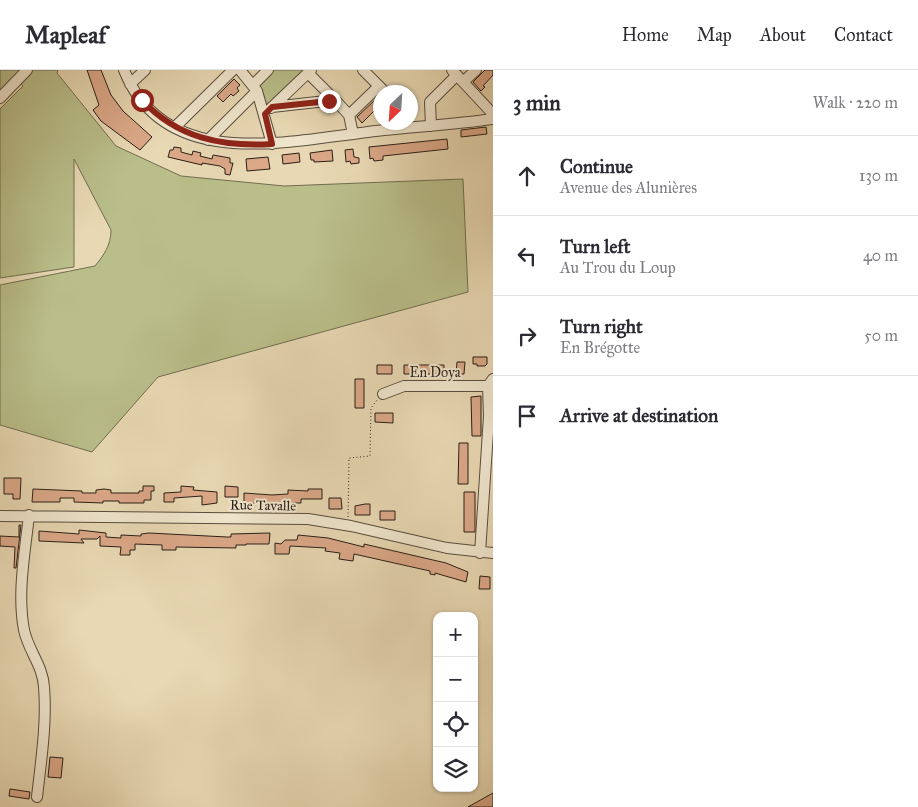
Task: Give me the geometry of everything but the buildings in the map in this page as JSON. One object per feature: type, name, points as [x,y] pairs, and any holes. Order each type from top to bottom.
[{"type":"street","points":[[0,98],[27,70]]},
{"type":"street","points":[[124,70],[130,84],[150,109],[175,127],[208,140],[235,145],[272,144],[376,130]]},
{"type":"street","points":[[130,84],[145,70]]},
{"type":"street","points":[[175,127],[233,70]]},
{"type":"street","points":[[208,140],[255,88],[268,70]]},
{"type":"street","points":[[431,126],[430,102],[458,76],[476,70]]},
{"type":"street","points":[[246,72],[269,110],[272,144]]},
{"type":"street","points":[[269,110],[309,72],[349,115],[353,134]]},
{"type":"street","points":[[370,72],[379,85]]},
{"type":"street","points":[[458,76],[493,114]]},
{"type":"street","points":[[349,115],[373,96]]},
{"type":"street","points":[[269,110],[335,100]]},
{"type":"street","points":[[418,126],[431,126],[493,119]]},
{"type":"street","points":[[480,553],[489,503],[491,382]]},
{"type":"street","name":"En Doya","points":[[383,394],[404,386],[491,382]]},
{"type":"street","points":[[29,515],[21,607],[24,631],[30,650],[42,671],[45,707],[37,797]]},
{"type":"street","name":"Rue Tavalle","points":[[0,516],[308,519],[447,548],[493,553]]},
{"type":"path","points":[[348,526],[349,458],[370,456],[370,408],[383,394]]},
{"type":"green space","points":[[0,70],[58,70],[57,73],[116,146],[181,176],[284,186],[463,179],[468,292],[158,377],[92,452],[0,425],[0,285],[95,266],[106,250],[111,230],[74,159],[74,267],[0,278],[0,109],[23,86],[15,78],[0,90]]},
{"type":"green space","points":[[271,70],[307,70],[266,106],[259,84]]},
{"type":"route","points":[[142,100],[158,116],[183,131],[216,142],[245,146],[272,144],[265,114],[272,107],[329,101]]}]
